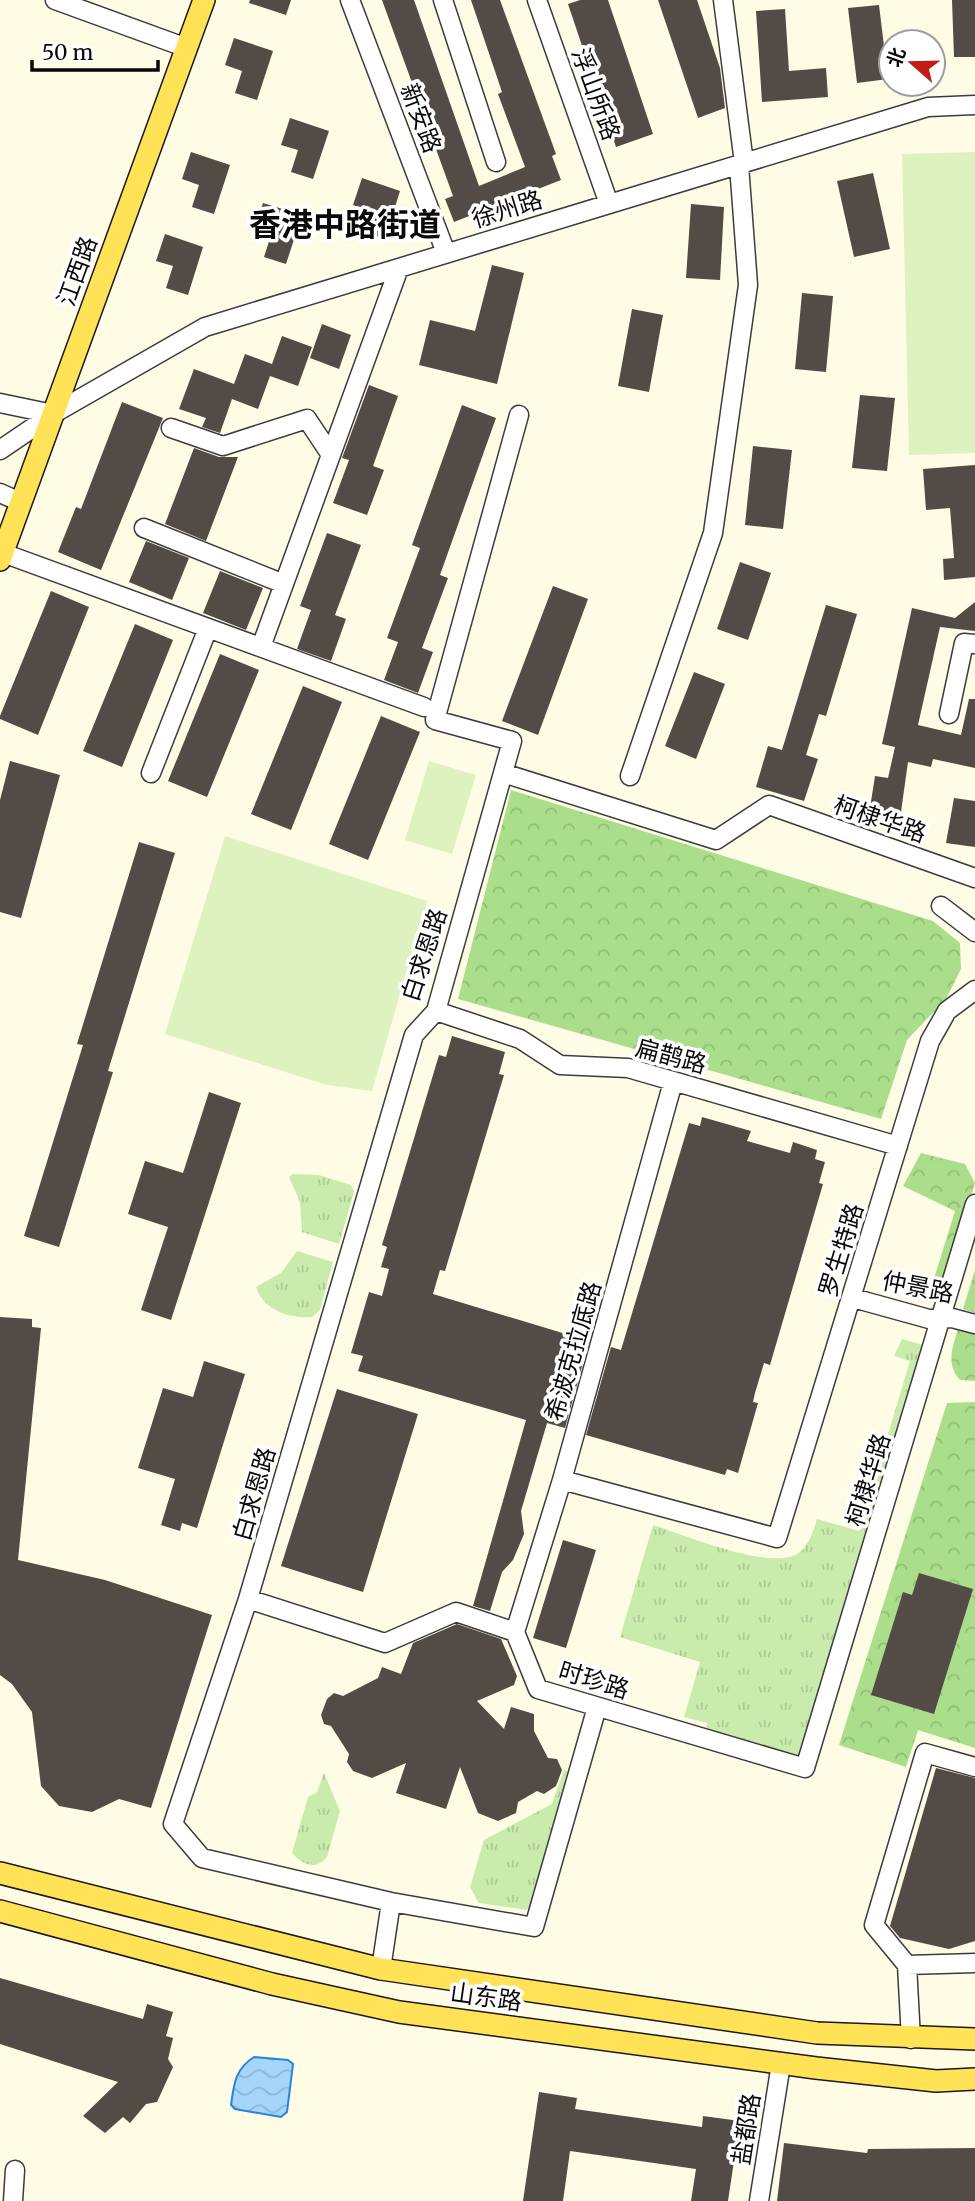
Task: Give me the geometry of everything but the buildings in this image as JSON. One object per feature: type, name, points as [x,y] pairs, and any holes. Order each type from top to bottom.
[{"type":"main road","name":"江西路","points":[[1,557],[204,0]]},
{"type":"main road","name":"山东路","points":[[0,1873],[381,1969],[817,2032],[911,2039],[975,2039]]},
{"type":"main road","name":"山东路","points":[[0,1911],[272,1984],[399,2012],[781,2064],[936,2081],[975,2079]]},
{"type":"street","points":[[55,0],[187,48]]},
{"type":"street","name":"新安路","points":[[350,0],[446,253]]},
{"type":"street","points":[[443,0],[496,162]]},
{"type":"street","name":"浮山所路","points":[[539,0],[609,204]]},
{"type":"street","points":[[630,776],[713,533],[748,285],[741,164],[723,0]]},
{"type":"street","name":"徐州路","points":[[0,450],[53,414],[205,327],[928,107],[975,104]]},
{"type":"street","points":[[261,648],[399,268]]},
{"type":"street","points":[[0,403],[53,414]]},
{"type":"street","name":"白求恩路","points":[[391,1902],[202,1858],[173,1824],[248,1599],[414,1035],[436,1011],[512,741],[435,720],[519,415]]},
{"type":"street","points":[[170,428],[223,446],[307,419],[331,455]]},
{"type":"street","points":[[0,493],[20,502]]},
{"type":"street","points":[[144,527],[284,584]]},
{"type":"street","points":[[1,557],[208,628],[424,707]]},
{"type":"street","points":[[151,773],[208,628]]},
{"type":"street","points":[[949,714],[964,643],[975,645]]},
{"type":"street","name":"柯棣华路","points":[[503,773],[716,840],[769,806],[975,878]]},
{"type":"street","points":[[941,906],[975,932]]},
{"type":"street","name":"罗生特路","points":[[562,1480],[777,1538],[938,1024],[947,1011],[975,990]]},
{"type":"street","name":"扁鹊路","points":[[436,1011],[520,1040],[560,1065],[628,1068],[898,1146]]},
{"type":"street","name":"希波克拉底路","points":[[515,1632],[562,1480],[673,1082]]},
{"type":"street","name":"柯棣华路","points":[[805,1768],[975,1204]]},
{"type":"street","name":"仲景路","points":[[853,1298],[929,1319],[953,1318],[975,1324]]},
{"type":"street","points":[[248,1599],[385,1643],[456,1612],[515,1632]]},
{"type":"street","name":"时珍路","points":[[515,1632],[538,1689],[805,1768]]},
{"type":"street","points":[[381,1969],[391,1902],[534,1927],[597,1707]]},
{"type":"street","points":[[911,2039],[907,1965],[874,1925],[925,1753],[975,1767]]},
{"type":"street","points":[[907,1965],[975,1963]]},
{"type":"street","name":"盐都路","points":[[759,2201],[781,2064]]},
{"type":"street","points":[[13,2201],[15,2170]]},
{"type":"green space","points":[[975,152],[975,453],[909,455],[902,154]]},
{"type":"green space","points":[[429,761],[476,775],[452,854],[405,840]]},
{"type":"green space","points":[[511,790],[933,921],[960,943],[961,969],[946,999],[907,1040],[881,1119],[458,999]]},
{"type":"green space","points":[[225,836],[427,901],[372,1091],[327,1085],[165,1034]]},
{"type":"green space","points":[[921,1153],[965,1164],[975,1183],[940,1298],[916,1291],[919,1281],[932,1285],[955,1211],[903,1186]]},
{"type":"green space","points":[[293,1174],[319,1175],[351,1185],[354,1192],[339,1244],[302,1232],[300,1202],[289,1177]]},
{"type":"green space","points":[[297,1251],[333,1262],[320,1310],[312,1317],[278,1311],[265,1302],[256,1287],[281,1273]]},
{"type":"green space","points":[[975,1270],[975,1313],[963,1309]]},
{"type":"green space","points":[[959,1326],[975,1331],[975,1381],[960,1380],[955,1374],[952,1354]]},
{"type":"green space","points":[[902,1339],[927,1346],[802,1759],[705,1731],[707,1723],[684,1717],[700,1662],[620,1637],[653,1525],[725,1549],[765,1558],[782,1558],[800,1552],[809,1540],[817,1519],[859,1531],[910,1361],[894,1356]]},
{"type":"green space","points":[[975,1402],[975,1748],[918,1730],[906,1767],[839,1745],[947,1403]]},
{"type":"green space","points":[[564,1770],[574,1774],[532,1906],[526,1910],[479,1903],[470,1887],[484,1840],[552,1804]]},
{"type":"green space","points":[[324,1773],[340,1811],[327,1857],[318,1864],[309,1865],[292,1853],[308,1797],[317,1792]]},
{"type":"water","points":[[254,2057],[288,2060],[293,2064],[287,2112],[281,2117],[235,2109],[231,2105],[239,2072]]},
{"type":"district","name":"香港中路街道","points":[[345,225]]}]
